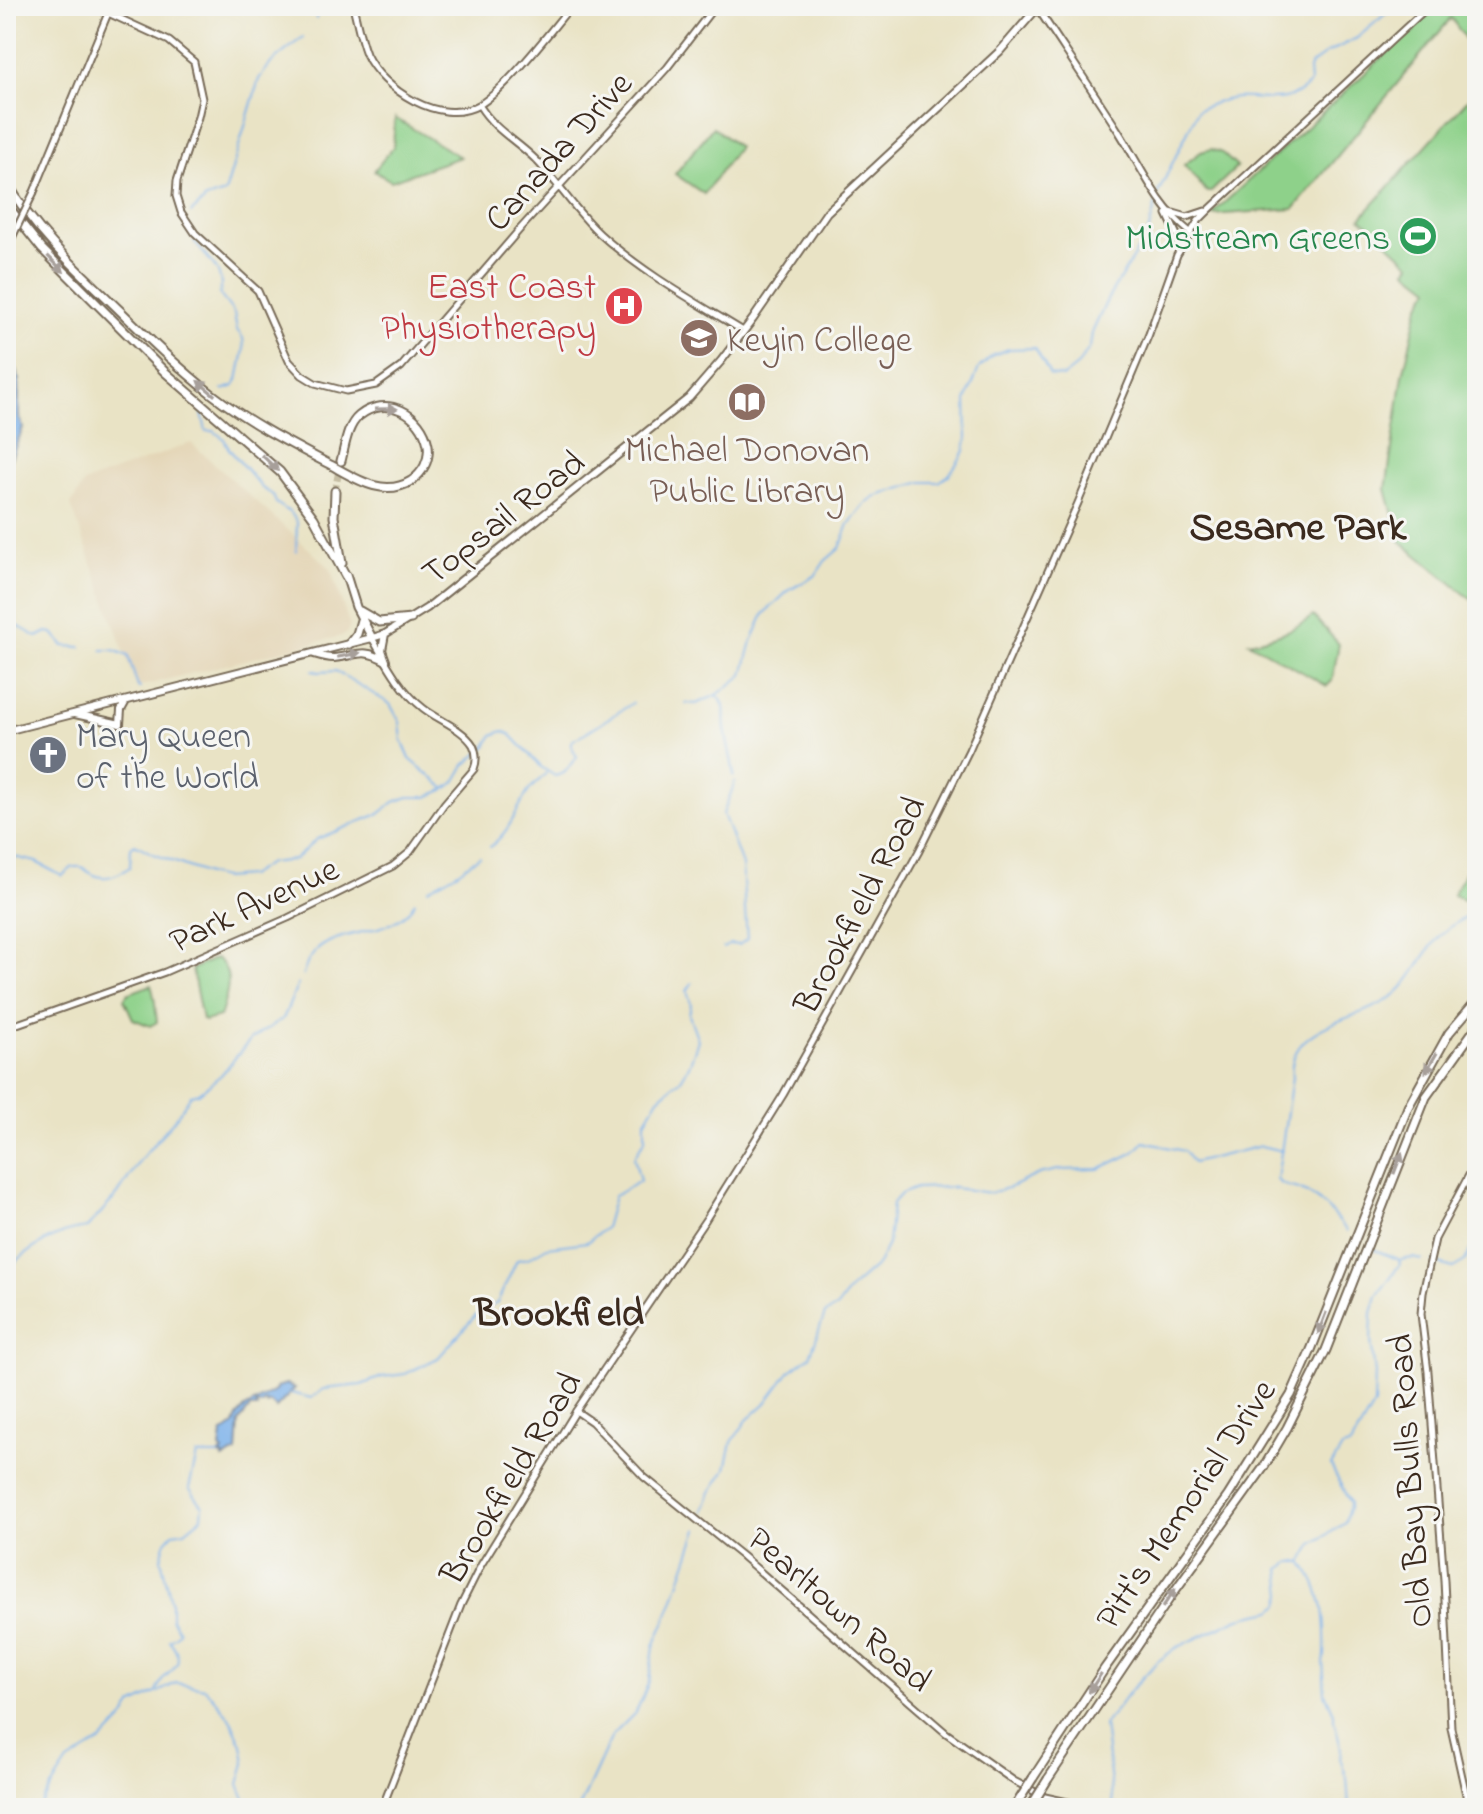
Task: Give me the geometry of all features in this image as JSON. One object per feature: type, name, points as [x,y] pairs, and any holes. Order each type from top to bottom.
[{"type":"highway","points":[[6,181],[36,228],[77,270],[210,392],[271,432],[374,487],[403,485],[418,475],[427,462],[427,441],[418,422],[408,413],[379,407],[358,417],[346,440],[341,461]]},
{"type":"highway","points":[[6,204],[42,249],[165,372],[292,485],[346,577]]},
{"type":"highway","points":[[335,491],[334,517],[346,577],[361,620],[372,638]]},
{"type":"highway","points":[[356,607],[370,619],[379,622],[411,619]]},
{"type":"highway","points":[[349,644],[357,634],[361,620]]},
{"type":"highway","name":"Pitt's Memorial Drive","points":[[1014,1808],[1105,1668],[1260,1449],[1301,1373],[1408,1107],[1449,1033],[1477,1000]]},
{"type":"highway","name":"Pitt's Memorial Drive","points":[[1030,1808],[1169,1599],[1264,1467],[1287,1428],[1326,1350],[1426,1097],[1477,1026]]},
{"type":"main road","points":[[7,248],[34,192],[111,6]]},
{"type":"main road","points":[[353,6],[366,53],[388,83],[441,112],[479,105],[512,75],[571,6]]},
{"type":"main road","name":"Canada Drive","points":[[108,13],[169,41],[194,62],[202,99],[177,181],[176,196],[181,212],[195,233],[258,291],[289,361],[315,383],[346,391],[376,385],[388,378],[667,68],[715,6]]},
{"type":"main road","name":"Brookfield Road","points":[[382,1808],[461,1605],[481,1565],[576,1411],[706,1219],[783,1095],[919,851],[969,750],[1078,503],[1149,334],[1177,255],[1190,232],[1211,208],[1429,6]]},
{"type":"main road","points":[[1039,7],[1165,209],[1179,239],[1177,255]]},
{"type":"main road","name":"Topsail Road","points":[[6,731],[372,638],[411,619],[674,411],[714,370],[827,212],[1000,51],[1039,7]]},
{"type":"main road","points":[[479,105],[503,135],[530,155],[575,209],[618,250],[743,331]]},
{"type":"main road","points":[[1165,209],[1187,217],[1211,208]]},
{"type":"main road","points":[[1165,209],[1190,232]]},
{"type":"main road","points":[[385,634],[382,650],[386,661]]},
{"type":"main road","points":[[372,638],[386,661]]},
{"type":"main road","points":[[310,654],[332,658],[360,652],[386,661]]},
{"type":"main road","name":"Park Avenue","points":[[6,1028],[165,972],[288,918],[393,866],[410,852],[477,762],[474,748],[454,728],[422,708],[386,661]]},
{"type":"main road","points":[[75,714],[120,724],[121,710],[126,701]]},
{"type":"main road","name":"Old Bay Bulls Road","points":[[1469,1808],[1451,1728],[1444,1580],[1428,1372],[1421,1326],[1422,1298],[1430,1253],[1443,1220],[1477,1160]]},
{"type":"main road","name":"Pearltown Road","points":[[576,1411],[592,1422],[644,1477],[742,1556],[946,1733],[1014,1781],[1045,1797],[1095,1808]]},
{"type":"shaded area","points":[[191,443],[330,568],[350,626],[345,635],[137,687],[71,505],[84,483]]},
{"type":"green space","points":[[1438,6],[1477,6],[1477,73],[1466,40],[1451,18],[1294,209],[1211,215]]},
{"type":"green space","points":[[1477,89],[1477,604],[1400,541],[1386,489],[1403,375],[1419,306],[1430,288],[1407,270],[1411,264],[1361,218]]},
{"type":"green space","points":[[395,118],[460,157],[391,181],[374,171],[393,147]]},
{"type":"green space","points":[[713,127],[738,147],[704,194],[675,174]]},
{"type":"green space","points":[[1211,149],[1222,153],[1237,167],[1211,192],[1207,192],[1184,165],[1201,152]]},
{"type":"green space","name":"Sesame Park","points":[[1313,616],[1339,644],[1332,681],[1327,686],[1249,642],[1283,633]]},
{"type":"green space","points":[[1477,850],[1477,906],[1453,895]]},
{"type":"green space","points":[[216,958],[226,970],[227,993],[220,1017],[205,1021],[202,1020],[192,969]]},
{"type":"green space","points":[[151,985],[157,1022],[150,1026],[133,1019],[124,999],[127,994]]},
{"type":"water","points":[[6,365],[16,369],[19,380],[19,416],[23,428],[6,470]]},
{"type":"water","points":[[286,1384],[295,1388],[276,1408],[265,1401],[261,1405],[256,1404],[257,1408],[250,1408],[239,1422],[237,1452],[223,1459],[219,1455],[223,1452],[220,1449],[222,1434],[234,1425],[245,1408]]},
{"type":"waterway","points":[[316,19],[317,6]]},
{"type":"waterway","points":[[1158,193],[1198,110],[1232,99],[1293,96],[1310,83],[1309,69],[1312,64],[1357,38],[1395,6]]},
{"type":"waterway","points":[[191,213],[206,199],[225,193],[259,79],[272,62],[303,37]]},
{"type":"waterway","points":[[686,703],[696,704],[717,695],[743,675],[752,641],[764,614],[789,590],[815,576],[825,561],[840,548],[849,524],[864,505],[874,497],[922,482],[939,482],[949,475],[965,451],[966,401],[979,368],[993,355],[1009,349],[1035,348],[1050,375],[1063,377],[1077,366],[1090,347],[1092,333],[1107,300],[1148,233],[1157,199]]},
{"type":"waterway","points":[[194,241],[218,271],[220,295],[234,313],[237,330],[243,338],[244,350],[238,380],[234,386],[223,390]]},
{"type":"waterway","points":[[202,413],[206,431],[214,431],[224,439],[262,488],[291,513],[297,522],[296,551]]},
{"type":"waterway","points":[[6,619],[37,637],[47,632],[53,633],[64,646],[81,647]]},
{"type":"waterway","points":[[102,650],[114,650],[128,656],[140,688]]},
{"type":"waterway","points":[[313,670],[336,671],[390,704],[400,722],[402,740],[410,759],[446,789]]},
{"type":"waterway","points":[[718,696],[724,707],[734,776]]},
{"type":"waterway","points":[[6,855],[36,862],[62,876],[73,867],[82,867],[94,875],[106,877],[130,867],[131,847],[135,844],[210,875],[223,878],[249,876],[269,863],[294,860],[317,839],[379,814],[394,802],[408,797],[427,797],[446,789],[455,782],[465,765],[485,748],[493,735],[503,731],[510,734],[541,767],[555,776],[564,773],[577,757],[572,741],[633,703]]},
{"type":"waterway","points":[[490,847],[508,827],[530,789],[546,773]]},
{"type":"waterway","points":[[723,948],[730,944],[739,945],[747,939],[742,865],[723,814],[735,782]]},
{"type":"waterway","points":[[428,889],[480,856]]},
{"type":"waterway","points":[[303,975],[306,965],[321,947],[348,935],[393,923],[415,902]]},
{"type":"waterway","points":[[1347,1231],[1315,1198],[1277,1180],[1293,1060],[1300,1046],[1311,1035],[1373,1008],[1396,994],[1437,939],[1452,925],[1477,911]]},
{"type":"waterway","points":[[291,1393],[311,1398],[324,1389],[361,1385],[382,1377],[405,1374],[438,1358],[476,1315],[497,1303],[517,1260],[528,1258],[547,1247],[587,1242],[605,1228],[614,1196],[640,1181],[634,1157],[645,1140],[645,1122],[659,1098],[681,1079],[690,1064],[698,1040],[689,1015],[691,1004],[687,991],[692,983]]},
{"type":"waterway","points":[[6,1269],[53,1237],[87,1228],[118,1194],[140,1160],[191,1095],[199,1093],[221,1075],[251,1039],[283,1019],[298,984]]},
{"type":"waterway","points":[[703,1513],[711,1492],[726,1469],[732,1442],[747,1420],[766,1403],[789,1372],[810,1356],[825,1314],[837,1307],[851,1288],[878,1264],[888,1244],[892,1204],[901,1194],[916,1188],[947,1187],[990,1193],[1039,1174],[1058,1170],[1099,1169],[1133,1153],[1144,1142],[1184,1151],[1193,1163],[1261,1146],[1282,1151]]},
{"type":"waterway","points":[[1433,1262],[1453,1268],[1465,1261],[1477,1237]]},
{"type":"waterway","points":[[1370,1248],[1398,1259]]},
{"type":"waterway","points":[[1303,1561],[1313,1544],[1345,1523],[1350,1503],[1331,1466],[1342,1448],[1350,1446],[1374,1405],[1372,1313],[1377,1296],[1400,1264],[1399,1260]]},
{"type":"waterway","points":[[1400,1260],[1422,1260]]},
{"type":"waterway","points":[[157,1690],[177,1662],[178,1657],[169,1640],[179,1631],[171,1619],[171,1601],[161,1558],[166,1541],[173,1533],[185,1531],[202,1517],[203,1506],[189,1488],[197,1455],[219,1455]]},
{"type":"waterway","points":[[579,1808],[612,1736],[636,1712],[642,1698],[649,1681],[654,1646],[698,1529]]},
{"type":"waterway","points":[[1114,1808],[1104,1725],[1157,1662],[1176,1648],[1239,1618],[1272,1611],[1280,1605],[1283,1594],[1280,1569],[1291,1562],[1302,1562]]},
{"type":"waterway","points":[[1303,1563],[1316,1585],[1323,1607],[1325,1693],[1334,1713],[1340,1758],[1347,1778],[1349,1808]]},
{"type":"waterway","points":[[40,1808],[68,1762],[102,1741],[132,1705],[176,1683],[205,1688],[230,1718],[242,1745],[245,1763],[239,1784],[245,1799],[242,1808]]},
{"type":"tunnel","points":[[335,491],[340,465]]},
{"type":"place","name":"Midstream Greens","points":[[1418,236]]},
{"type":"place","name":"East Coast Physiotherapy","points":[[624,306]]},
{"type":"place","name":"Keyin College","points":[[699,338]]},
{"type":"place","name":"Michael Donovan Public Library","points":[[747,402]]},
{"type":"place","name":"Mary Queen of the World","points":[[48,755]]},
{"type":"district","name":"Sesame Park","points":[[1298,525]]},
{"type":"district","name":"Brookfield","points":[[559,1311]]}]
